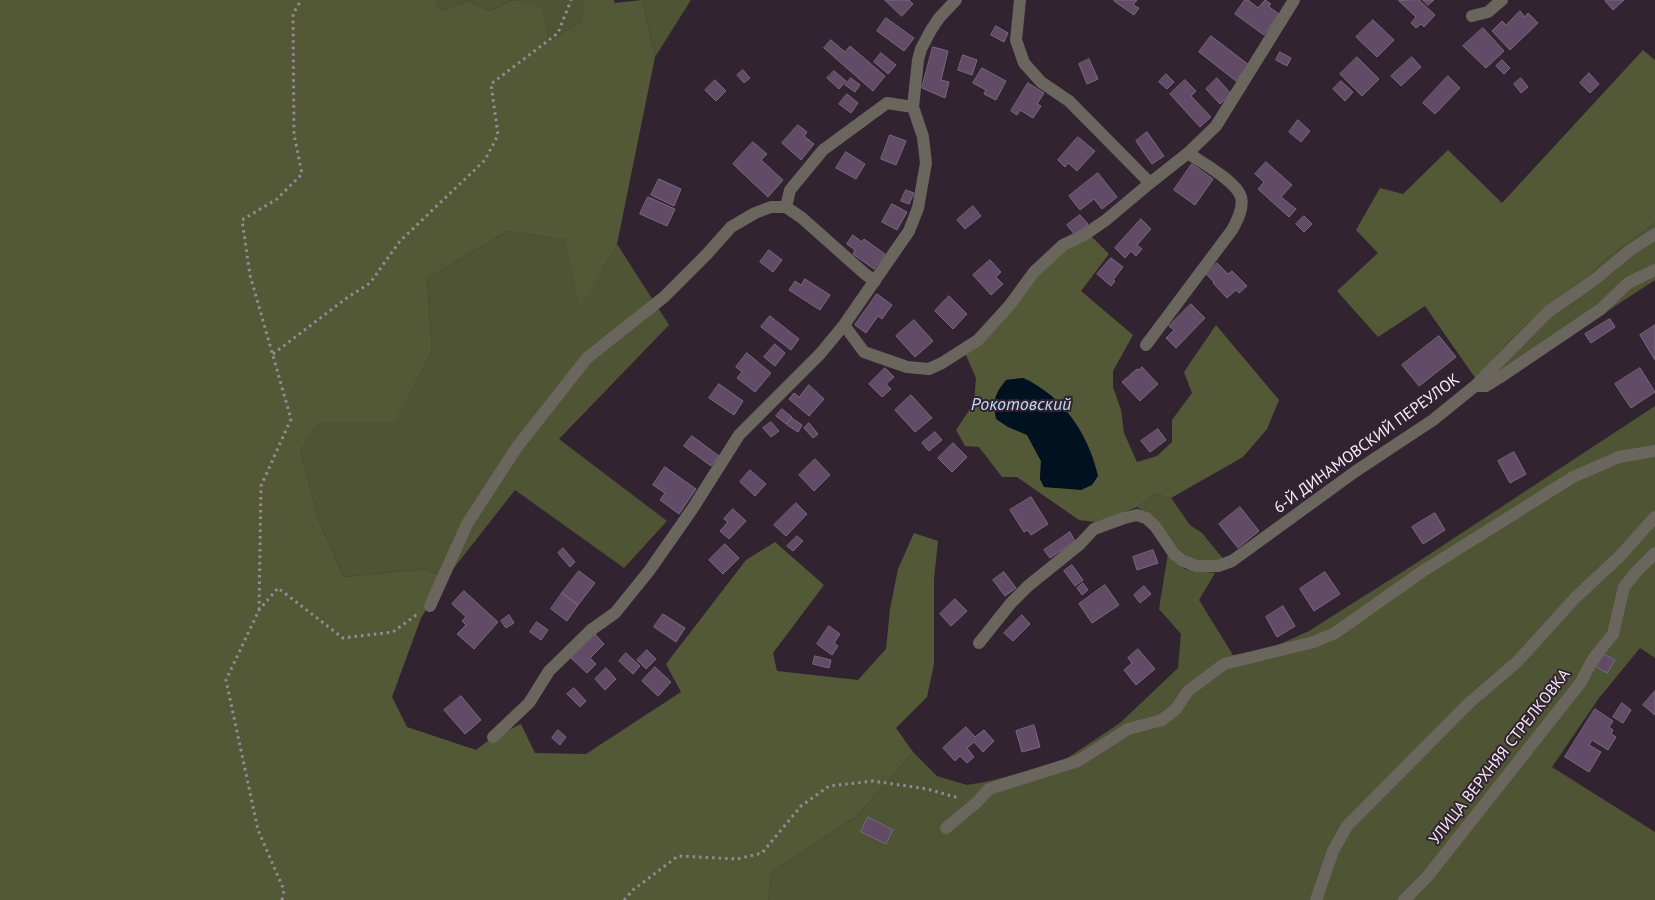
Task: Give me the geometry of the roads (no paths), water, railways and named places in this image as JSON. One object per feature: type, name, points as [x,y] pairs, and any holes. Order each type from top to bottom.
[{"type":"street","points":[[493,737],[529,703],[549,671],[591,630],[615,613],[649,571],[693,508],[739,435],[820,354],[844,325],[909,231],[918,208],[926,163],[923,137],[913,107],[921,49],[939,18],[956,0]]},
{"type":"street","points":[[1020,0],[1016,40],[1024,63],[1041,82],[1069,101],[1150,183]]},
{"type":"street","points":[[844,325],[864,352],[907,367],[929,369],[942,364],[978,340],[1009,306],[1034,272],[1063,246],[1106,220],[1188,153],[1216,126],[1294,0]]},
{"type":"street","points":[[1472,16],[1488,12],[1502,0]]},
{"type":"street","points":[[786,207],[790,190],[823,150],[887,103],[913,107]]},
{"type":"street","points":[[1146,345],[1232,230],[1239,217],[1242,199],[1237,188],[1188,153]]},
{"type":"street","points":[[430,606],[467,524],[517,447],[587,358],[664,297],[731,227],[755,213],[771,207],[786,207],[802,218],[875,281]]},
{"type":"street","name":"6-Й ДИНАМОВСКИЙ ПЕРЕУЛОК","points":[[979,643],[1011,603],[1028,586],[1080,544],[1094,529],[1124,518],[1137,515],[1146,518],[1155,526],[1174,554],[1183,561],[1197,566],[1218,566],[1232,562],[1356,471],[1434,420],[1475,386],[1548,312],[1594,280],[1629,251],[1655,234]]},
{"type":"street","points":[[1475,386],[1486,386],[1499,378],[1601,309],[1628,283],[1655,270]]},
{"type":"street","points":[[946,828],[976,803],[989,789],[1078,762],[1128,729],[1162,720],[1176,709],[1188,691],[1224,664],[1314,642],[1335,633],[1423,571],[1573,477],[1619,457],[1655,451]]},
{"type":"street","points":[[1316,900],[1333,851],[1347,826],[1469,703],[1517,662],[1576,597],[1619,557],[1655,516]]},
{"type":"street","name":"УЛИЦА ВЕРХНЯЯ СТРЕЛКОВКА","points":[[1404,900],[1427,877],[1581,682],[1593,659],[1613,634],[1624,587],[1655,553]]},
{"type":"water","name":"Рокотовский","points":[[1023,378],[1050,395],[1072,418],[1094,460],[1098,476],[1092,485],[1081,490],[1044,487],[1040,479],[1041,461],[1027,435],[1008,427],[996,419],[995,398],[999,390],[1006,380]]}]
